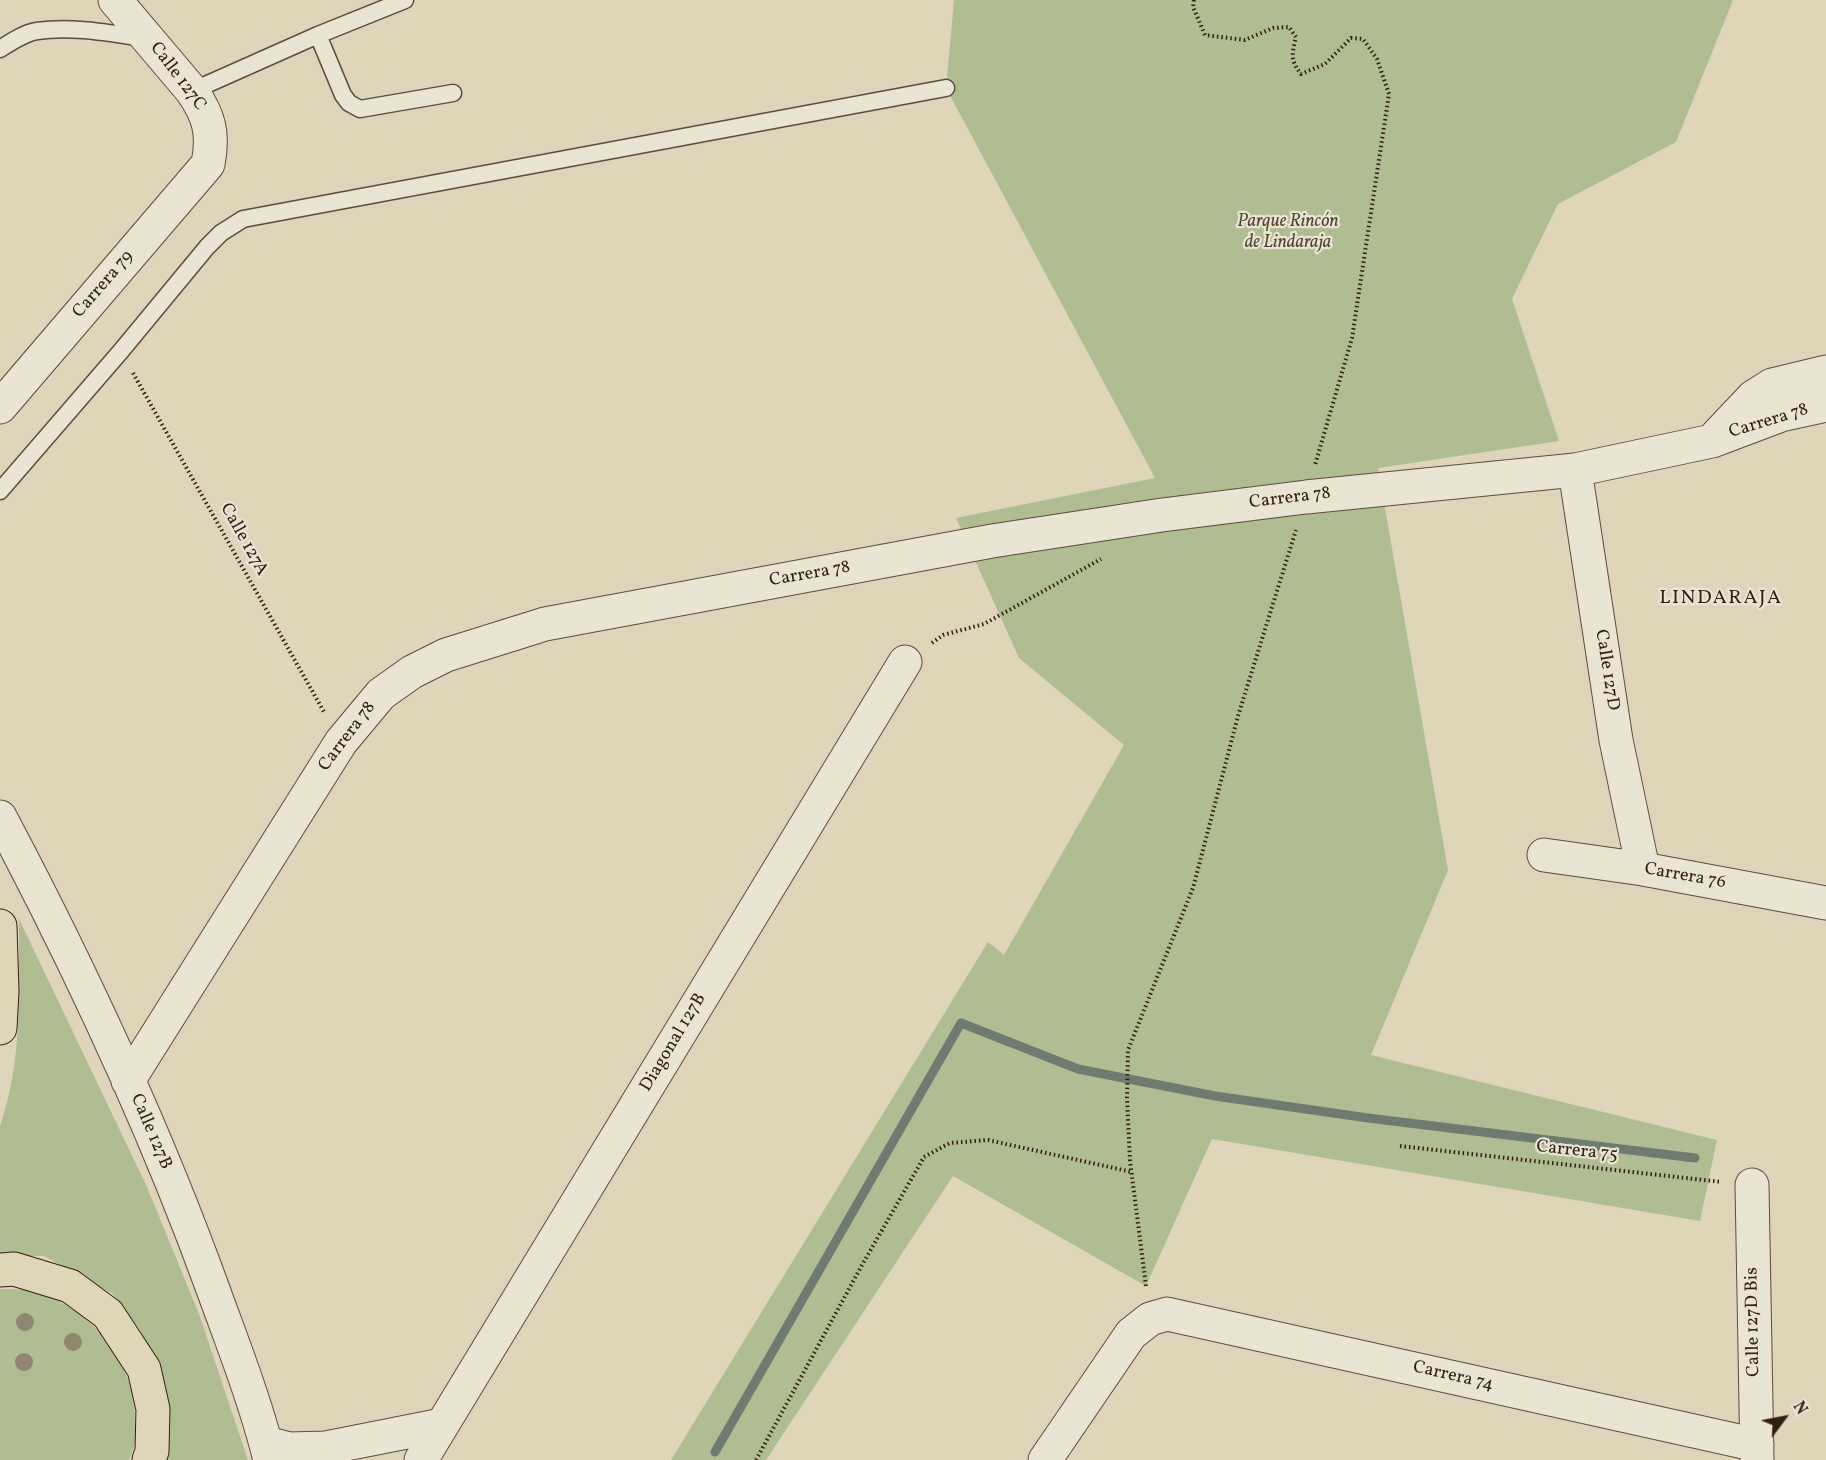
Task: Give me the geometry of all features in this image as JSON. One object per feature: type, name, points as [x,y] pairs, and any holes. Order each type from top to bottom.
[{"type":"main road","points":[[0,926],[2,991],[0,1028]]},
{"type":"main road","points":[[0,1270],[14,1269],[70,1286],[108,1314],[144,1369],[153,1409],[152,1451],[149,1460]]},
{"type":"street","name":"Calle 127C","points":[[116,0],[192,90],[203,107],[210,125],[212,146],[208,164]]},
{"type":"street","name":"Carrera 79","points":[[0,407],[208,164]]},
{"type":"street","name":"Carrera 78","points":[[1712,441],[1753,397],[1772,386],[1826,372]]},
{"type":"street","name":"Carrera 78","points":[[129,1081],[340,742],[381,694],[412,672],[446,655],[545,624],[993,542],[1162,515],[1306,497],[1575,470],[1712,441],[1781,414],[1826,405]]},
{"type":"street","name":"Calle 127D","points":[[1575,470],[1616,740],[1643,869]]},
{"type":"street","name":"Diagonal 127B","points":[[421,1460],[905,662]]},
{"type":"street","name":"Calle 127B","points":[[0,817],[56,925],[129,1081],[185,1212],[227,1326],[268,1451]]},
{"type":"street","name":"Carrera 76","points":[[1544,855],[1643,869],[1826,903]]},
{"type":"street","name":"Calle 127D Bis","points":[[1752,1185],[1757,1452]]},
{"type":"street","name":"Carrera 74","points":[[1150,1319],[1167,1314],[1757,1452]]},
{"type":"street","points":[[1045,1460],[1131,1334],[1150,1319]]},
{"type":"street","points":[[268,1451],[326,1449],[442,1425]]},
{"type":"lane","points":[[192,90],[400,1]]},
{"type":"lane","points":[[0,49],[35,31],[66,29],[147,38]]},
{"type":"lane","points":[[318,35],[343,95],[349,103],[360,109],[453,93]]},
{"type":"lane","points":[[0,491],[207,247],[221,233],[243,219],[946,88]]},
{"type":"path","points":[[1150,1319],[1132,1172],[1127,1098],[1128,1050],[1193,888],[1239,716],[1352,338],[1389,94],[1377,59],[1363,39],[1351,38],[1325,64],[1301,74],[1293,63],[1296,37],[1289,27],[1273,28],[1245,40],[1205,35],[1193,7],[1194,0]]},
{"type":"path","name":"Calle 127A","points":[[121,351],[340,742]]},
{"type":"path","points":[[905,662],[943,635],[984,624],[1105,557]]},
{"type":"path","points":[[756,1460],[862,1265],[924,1157],[950,1143],[988,1140],[1132,1172]]},
{"type":"path","name":"Carrera 75","points":[[1400,1146],[1752,1185]]},
{"type":"green space","name":"Parque Rincón de Lindaraja","points":[[954,0],[1733,0],[1676,142],[1558,204],[1512,299],[1559,441],[1378,468],[1448,870],[1371,1055],[1717,1140],[1700,1221],[1212,1139],[1146,1286],[953,1176],[766,1460],[671,1460],[988,942],[1004,955],[1124,745],[1019,658],[956,518],[1155,478],[946,88]]},
{"type":"green space","points":[[19,919],[147,1187],[199,1314],[248,1460],[163,1460],[158,1366],[138,1327],[113,1294],[44,1256],[0,1256],[0,1126],[13,1075],[16,1049]]},
{"type":"green space","points":[[0,1289],[32,1291],[57,1300],[93,1326],[108,1342],[120,1361],[134,1402],[135,1440],[129,1460],[0,1460]]},
{"type":"waterway","points":[[715,1452],[961,1023],[1078,1069],[1215,1096],[1368,1118],[1695,1158]]},
{"type":"district","name":"LINDARAJA","points":[[1721,599]]}]
